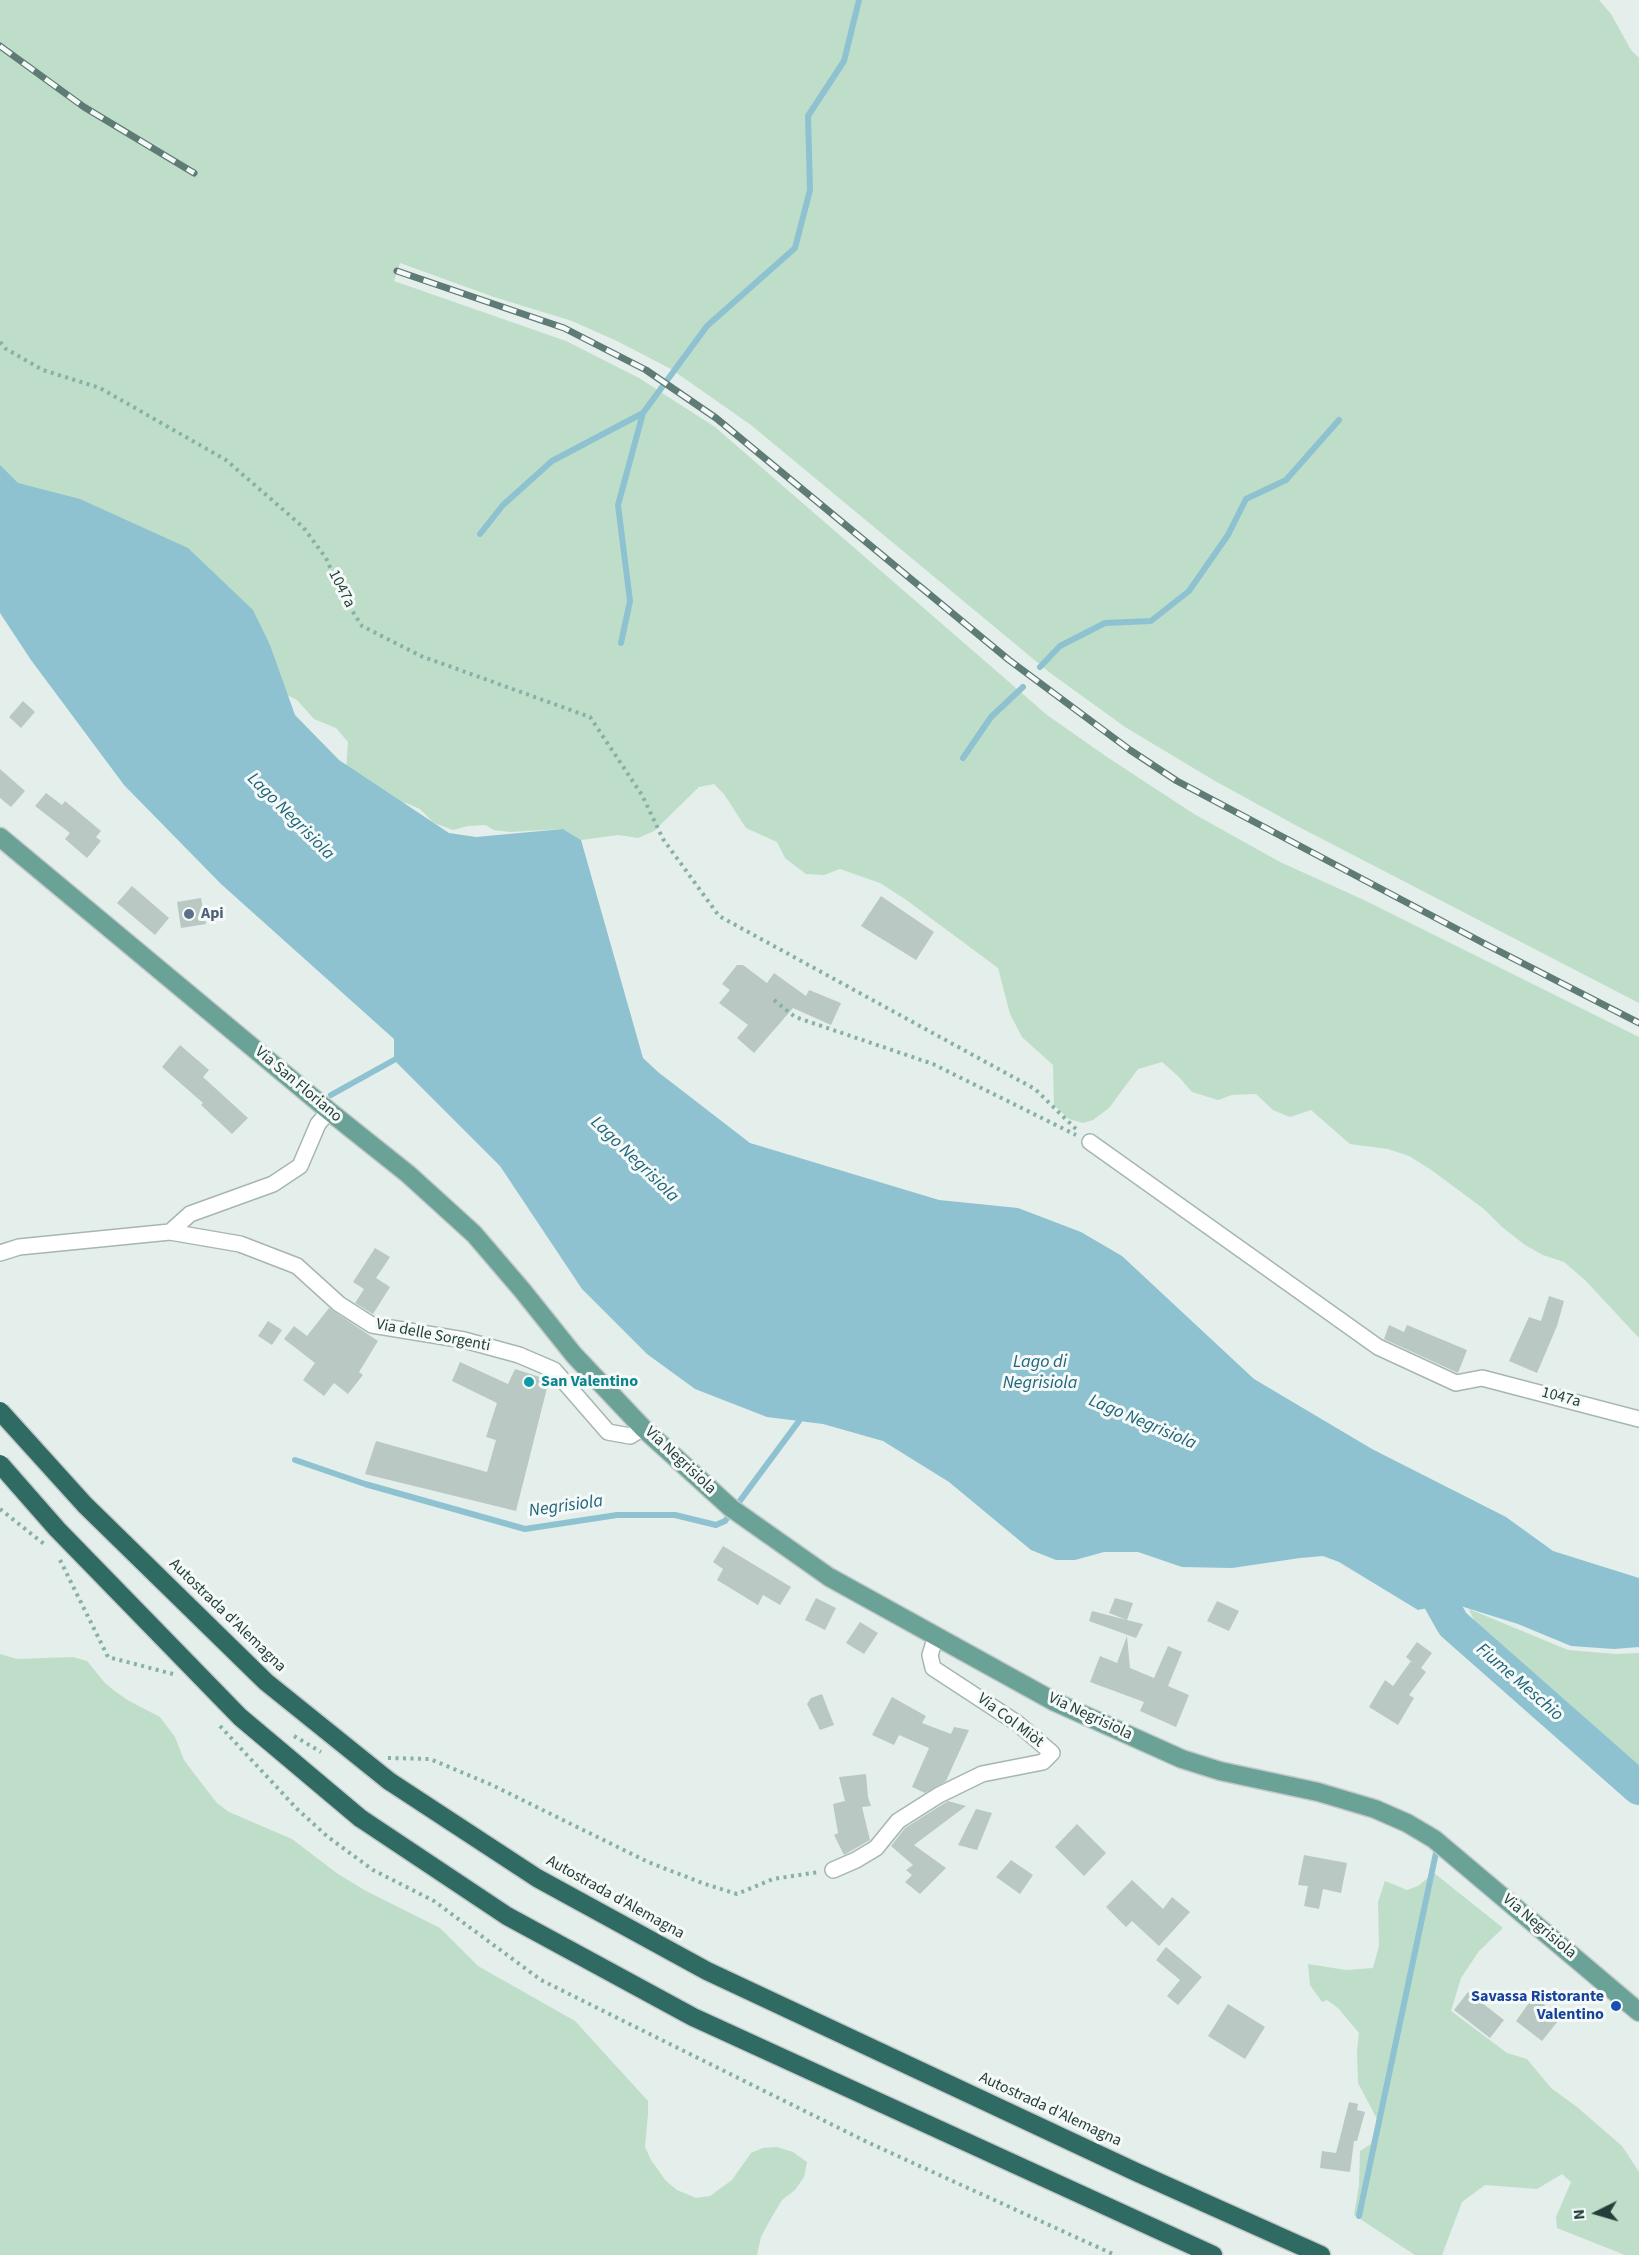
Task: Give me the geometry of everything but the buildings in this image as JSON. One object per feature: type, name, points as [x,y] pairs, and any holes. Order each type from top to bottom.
[{"type":"highway","name":"Autostrada d'Alemagna","points":[[0,1411],[84,1505],[266,1682],[389,1781],[537,1878],[707,1971],[1136,2172],[1322,2255]]},
{"type":"highway","points":[[0,1464],[57,1529],[240,1717],[360,1818],[507,1916],[693,2017],[1213,2255]]},
{"type":"main road","name":"Via San Floriano","points":[[0,837],[408,1174],[474,1234],[574,1355]]},
{"type":"main road","name":"Via Negrisiola","points":[[574,1355],[643,1428],[734,1510],[830,1577],[1055,1702],[1182,1759],[1220,1772],[1318,1792],[1375,1809],[1407,1823],[1434,1839],[1639,2012]]},
{"type":"street","points":[[170,1232],[190,1214],[273,1184],[300,1166],[318,1124],[329,1111]]},
{"type":"street","name":"1047a","points":[[1090,1142],[1378,1347],[1456,1383],[1482,1378],[1639,1419]]},
{"type":"street","name":"Via delle Sorgenti","points":[[0,1253],[19,1247],[170,1232],[240,1244],[297,1266],[339,1304],[372,1325],[464,1340],[519,1355],[554,1370],[609,1432],[630,1436],[643,1428]]},
{"type":"street","name":"Via Col Miòt","points":[[833,1870],[876,1848],[898,1821],[939,1795],[982,1774],[1043,1762],[1052,1753],[1017,1723],[933,1668],[930,1655],[936,1636]]},
{"type":"path","name":"1047a","points":[[0,342],[6,349],[43,370],[100,388],[226,460],[303,527],[326,558],[342,595],[362,626],[421,656],[590,717],[642,795],[663,840],[719,916],[1035,1089],[1090,1142]]},
{"type":"path","points":[[774,1000],[795,1017],[933,1064],[1090,1142]]},
{"type":"path","points":[[0,1509],[49,1549]]},
{"type":"path","points":[[57,1555],[108,1657],[173,1674]]},
{"type":"green space","points":[[0,0],[1599,0],[1611,14],[1631,50],[1639,58],[1639,1003],[1299,827],[1215,781],[1125,727],[1049,672],[751,425],[671,369],[572,321],[494,297],[400,263],[394,281],[566,341],[639,378],[715,427],[1047,715],[1107,757],[1194,814],[1280,862],[1364,900],[1639,1037],[1639,1338],[1585,1280],[1564,1262],[1543,1255],[1525,1245],[1484,1209],[1409,1156],[1388,1149],[1350,1144],[1311,1110],[1290,1117],[1273,1110],[1256,1094],[1232,1095],[1218,1100],[1192,1092],[1162,1062],[1138,1069],[1109,1108],[1093,1120],[1083,1123],[1069,1119],[1054,1105],[1053,1065],[1022,1037],[1010,1014],[998,968],[880,883],[840,869],[824,875],[806,874],[785,858],[777,842],[746,828],[724,794],[714,784],[699,787],[654,831],[638,838],[618,835],[581,840],[563,829],[510,832],[494,830],[485,825],[453,830],[434,823],[420,809],[390,800],[346,770],[348,742],[336,728],[314,719],[297,700],[277,690],[18,486],[0,469]]},
{"type":"green space","points":[[1469,1609],[1568,1650],[1616,1654],[1639,1653],[1639,1775],[1483,1640]]},
{"type":"green space","points":[[0,1654],[17,1659],[73,1657],[87,1661],[105,1683],[116,1692],[160,1717],[175,1737],[184,1760],[217,1803],[229,1812],[292,1839],[338,1874],[366,1891],[440,1928],[478,1966],[575,2021],[648,2101],[645,2147],[666,2181],[677,2190],[696,2198],[710,2196],[732,2180],[751,2153],[763,2148],[777,2147],[793,2152],[807,2162],[804,2177],[795,2190],[782,2200],[770,2220],[761,2237],[757,2255],[0,2255]]},
{"type":"green space","points":[[1434,1873],[1503,1928],[1479,1951],[1461,1978],[1451,2011],[1507,2053],[1527,2059],[1551,2088],[1622,2146],[1639,2172],[1639,2255],[1625,2255],[1557,2228],[1556,2217],[1571,2182],[1562,2174],[1537,2189],[1485,2185],[1462,2202],[1442,2255],[1415,2255],[1354,2215],[1359,2185],[1360,2151],[1371,2144],[1377,2119],[1358,2083],[1359,2033],[1338,2008],[1327,2000],[1322,2002],[1310,1985],[1308,1964],[1346,1970],[1373,1968],[1379,1946],[1378,1902],[1385,1881],[1407,1890],[1418,1886]]},
{"type":"water","name":"Lago di Negrisiola","points":[[0,465],[18,483],[80,499],[188,548],[253,610],[270,645],[295,715],[339,760],[449,833],[476,837],[563,829],[581,840],[643,1058],[750,1143],[939,1200],[1018,1208],[1081,1232],[1122,1256],[1254,1379],[1372,1449],[1506,1517],[1553,1551],[1639,1578],[1639,1647],[1614,1649],[1571,1646],[1518,1624],[1451,1603],[1418,1610],[1339,1562],[1323,1556],[1232,1568],[1182,1567],[1138,1552],[1104,1552],[1075,1560],[1056,1560],[1031,1550],[949,1482],[883,1441],[823,1424],[767,1417],[695,1389],[647,1354],[582,1289],[500,1166],[394,1060],[394,1039],[221,884],[124,785],[31,660],[0,613]]},
{"type":"waterway","points":[[480,534],[503,505],[552,461],[643,413],[707,326],[795,248],[810,190],[808,116],[844,61],[859,0]]},
{"type":"waterway","points":[[621,643],[630,601],[618,505],[643,413]]},
{"type":"waterway","points":[[1040,667],[1060,646],[1105,623],[1151,621],[1189,591],[1228,535],[1246,499],[1286,480],[1339,420]]},
{"type":"waterway","points":[[963,758],[991,717],[1023,687]]},
{"type":"waterway","points":[[331,1095],[394,1060]]},
{"type":"waterway","name":"Negrisiola","points":[[295,1460],[365,1484],[525,1529],[617,1515],[675,1515],[716,1525],[725,1521],[799,1421]]},
{"type":"waterway","name":"Fiume Meschio","points":[[1456,1563],[1440,1601],[1453,1624],[1639,1788]]},
{"type":"waterway","points":[[1359,2216],[1437,1848]]},
{"type":"railway","points":[[0,46],[84,107],[194,173]]},
{"type":"railway","points":[[397,271],[564,328],[646,370],[716,418],[1009,660],[1130,750],[1177,781],[1639,1023]]},
{"type":"place","name":"Api","points":[[189,914]]},
{"type":"place","name":"San Valentino","points":[[529,1382]]},
{"type":"place","name":"Savassa Ristorante Valentino","points":[[1616,2006]]},
{"type":"water label","name":"Lago Negrisiola","points":[[290,817]]},
{"type":"water label","name":"Lago Negrisiola","points":[[634,1160]]},
{"type":"water label","name":"Lago Negrisiola","points":[[1142,1423]]}]
